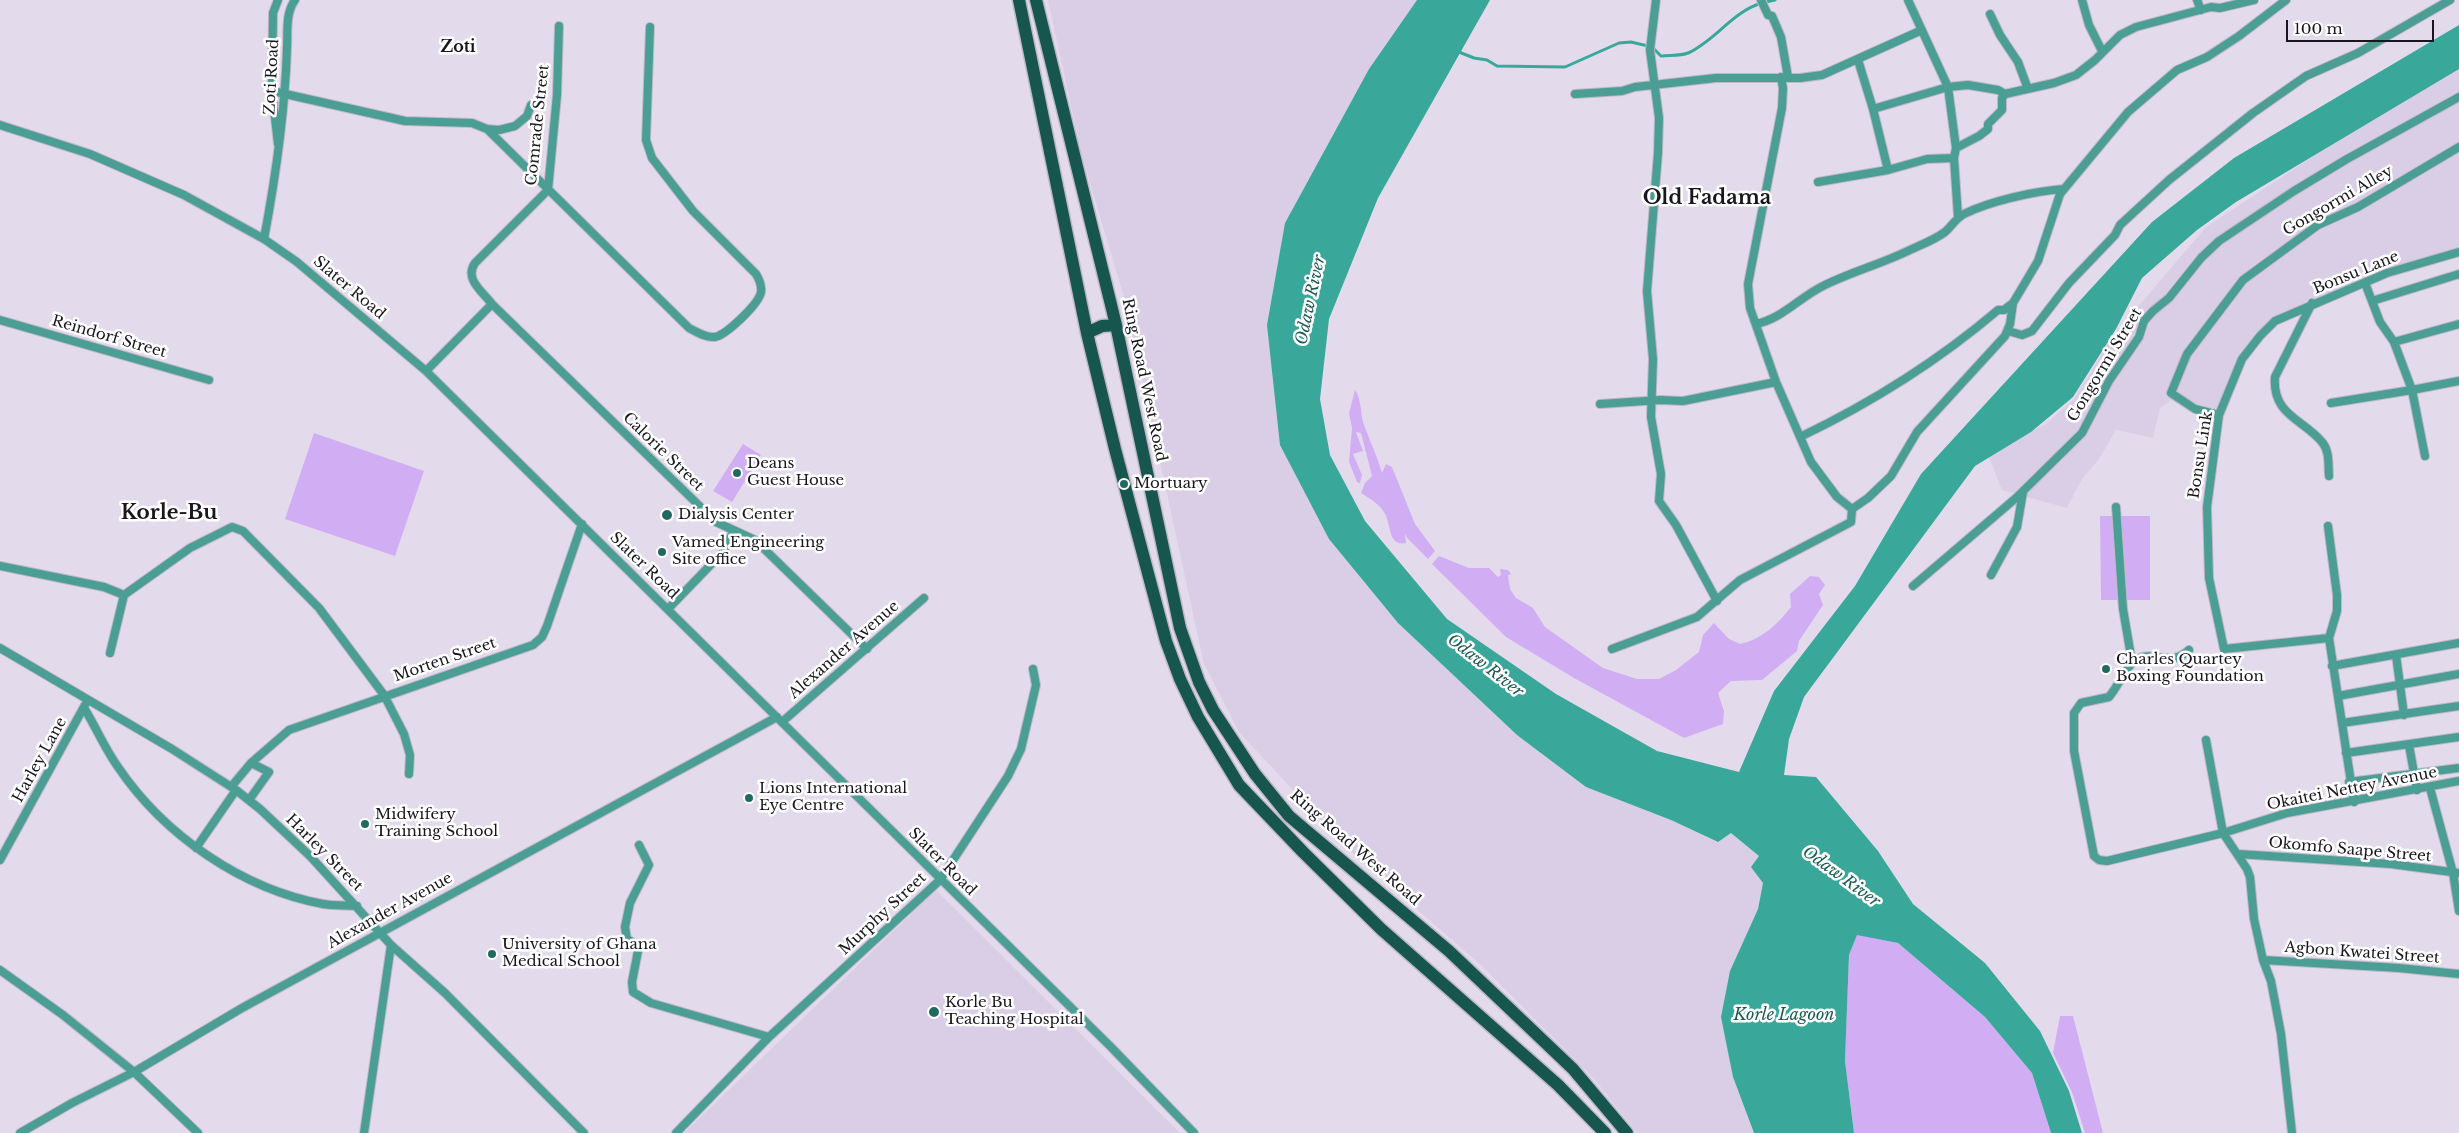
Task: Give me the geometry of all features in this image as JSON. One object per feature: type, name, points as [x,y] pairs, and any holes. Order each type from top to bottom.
[{"type":"main road","points":[[1019,0],[1087,333],[1114,449],[1166,641],[1198,717],[1239,785],[1381,929],[1558,1085],[1605,1133]]},
{"type":"main road","name":"Ring Road West Road","points":[[1036,0],[1116,325],[1180,628],[1199,682],[1226,731],[1260,781],[1289,816],[1449,951],[1573,1069],[1627,1133]]},
{"type":"main road","points":[[1087,333],[1102,326],[1116,325]]},
{"type":"street","name":"Zoti Road","points":[[278,0],[273,13],[272,91],[279,158]]},
{"type":"street","name":"Zoti Road","points":[[264,239],[279,158],[286,93],[288,16],[295,0]]},
{"type":"street","points":[[1656,0],[1650,50],[1659,118],[1658,152],[1647,291],[1653,359],[1651,417],[1661,474],[1660,501],[1676,525],[1717,601]]},
{"type":"street","points":[[1761,0],[1768,15],[1772,16],[1776,24],[1785,77],[1779,131],[1748,284],[1750,308],[1776,382],[1811,462],[1837,496],[1852,509]]},
{"type":"street","points":[[1908,0],[1948,87],[1956,148],[1954,158],[1958,217]]},
{"type":"street","points":[[2082,0],[2088,25],[2102,51]]},
{"type":"street","points":[[2197,0],[2201,10]]},
{"type":"street","points":[[1873,109],[1948,87],[1968,84],[1998,90],[2005,94],[2028,90],[2076,75],[2095,60],[2120,35],[2136,27],[2201,10],[2254,0]]},
{"type":"street","points":[[1852,509],[1868,498],[1891,476],[1917,432],[2008,331],[2013,303],[2038,261],[2064,189],[2128,112],[2177,70],[2207,57],[2231,42],[2286,0]]},
{"type":"street","points":[[2008,331],[2022,335],[2032,331],[2049,306],[2115,235],[2120,225],[2170,180],[2253,113],[2306,76],[2358,53],[2450,0]]},
{"type":"street","points":[[1990,14],[2000,35],[2018,62],[2028,90]]},
{"type":"street","name":"Comrade Street","points":[[492,304],[470,278],[470,270],[548,190],[557,95],[559,26]]},
{"type":"street","points":[[487,129],[689,328],[713,337],[722,334],[757,302],[761,292],[756,274],[693,211],[652,158],[646,140],[650,28]]},
{"type":"street","points":[[1575,94],[1622,91],[1634,87],[1716,78],[1800,78],[1822,75],[1922,30]]},
{"type":"street","points":[[1858,60],[1873,109],[1888,170]]},
{"type":"street","points":[[272,91],[405,121],[472,123],[487,129],[499,130],[515,126],[527,116],[531,105]]},
{"type":"street","points":[[1956,148],[1979,136],[1988,128],[1988,124],[2002,110],[2002,98],[2005,94]]},
{"type":"street","name":"Gongormi Street","points":[[1913,586],[2023,492],[2082,432],[2109,381],[2139,337],[2144,321],[2152,311],[2169,298],[2201,258],[2219,241],[2340,164],[2459,97]]},
{"type":"street","name":"Slater Road","points":[[0,125],[90,154],[184,195],[264,239],[297,262],[426,371],[1111,1047],[1194,1133]]},
{"type":"street","name":"Gongormi Alley","points":[[2219,415],[2195,408],[2171,393],[2187,354],[2243,280],[2318,225],[2358,207],[2459,147]]},
{"type":"street","points":[[1818,182],[1888,170],[1927,159],[1954,158]]},
{"type":"street","points":[[1756,324],[1766,322],[1783,313],[1805,296],[1842,276],[1897,257],[1928,242],[1945,232],[1958,217],[2011,199],[2064,189]]},
{"type":"street","name":"Bonsu Lane","points":[[2329,476],[2328,452],[2323,443],[2286,413],[2274,387],[2275,377],[2312,303],[2387,273],[2459,252]]},
{"type":"street","points":[[2372,301],[2459,274]]},
{"type":"street","points":[[2365,282],[2380,322],[2394,342],[2412,390],[2425,456]]},
{"type":"street","points":[[1800,437],[1859,408],[1954,345],[1998,310],[2004,310],[2013,303]]},
{"type":"street","name":"Bonsu Link","points":[[2312,303],[2274,321],[2242,359],[2219,415],[2207,507],[2207,539],[2209,578],[2224,649],[2329,638]]},
{"type":"street","points":[[426,371],[492,304]]},
{"type":"street","name":"Calorie Street","points":[[492,304],[716,522],[733,532],[755,540],[867,649]]},
{"type":"street","name":"Reindorf Street","points":[[0,320],[209,380]]},
{"type":"street","points":[[2394,342],[2459,324]]},
{"type":"street","points":[[2331,403],[2412,390],[2459,380]]},
{"type":"street","points":[[1600,404],[1660,400],[1682,401],[1776,382]]},
{"type":"street","points":[[1991,575],[2017,527],[2023,492]]},
{"type":"street","points":[[2116,507],[2123,609],[2132,662],[2138,658],[2154,656],[2166,660],[2181,658],[2189,650]]},
{"type":"street","points":[[1612,649],[1697,617],[1740,580],[1851,522],[1852,509]]},
{"type":"street","name":"Morten Street","points":[[196,848],[233,788],[252,763],[289,730],[384,695],[533,645],[538,641],[547,626],[582,524]]},
{"type":"street","points":[[2328,526],[2337,595],[2337,611],[2329,638],[2354,802]]},
{"type":"street","points":[[110,652],[124,595],[190,548],[232,527],[236,527],[244,531],[319,608],[384,695],[404,734],[410,755],[409,774]]},
{"type":"street","points":[[668,609],[724,551],[733,532]]},
{"type":"street","points":[[0,566],[104,587],[124,595]]},
{"type":"street","points":[[1713,593],[1728,590]]},
{"type":"street","name":"Alexander Avenue","points":[[20,1133],[72,1103],[134,1072],[242,1008],[381,932],[779,719],[867,649],[924,598]]},
{"type":"street","points":[[2332,666],[2459,643]]},
{"type":"street","name":"Harley Street","points":[[0,648],[88,698],[233,788],[249,800],[310,856],[391,945],[446,993],[584,1133]]},
{"type":"street","points":[[2396,655],[2404,715]]},
{"type":"street","name":"Okaitei Nettey Avenue","points":[[2132,662],[2109,697],[2081,703],[2074,713],[2074,752],[2094,856],[2099,860],[2107,861],[2223,833],[2286,813],[2430,788],[2459,781]]},
{"type":"street","name":"Murphy Street","points":[[676,1133],[769,1037],[940,880],[1008,776],[1021,749],[1036,685],[1033,669]]},
{"type":"street","points":[[2338,696],[2459,674]]},
{"type":"street","name":"Harley Lane","points":[[0,860],[88,698]]},
{"type":"street","points":[[2342,723],[2459,706]]},
{"type":"street","points":[[84,708],[117,766],[133,788],[172,829],[196,848],[252,880],[293,896],[323,904],[357,906]]},
{"type":"street","points":[[2346,753],[2459,737]]},
{"type":"street","points":[[2206,740],[2223,833],[2238,854],[2250,877],[2251,905],[2263,960],[2271,981],[2281,1034],[2292,1133]]},
{"type":"street","points":[[2409,745],[2417,790]]},
{"type":"street","points":[[249,800],[269,772],[252,763]]},
{"type":"street","points":[[2350,782],[2459,768]]},
{"type":"street","points":[[2430,788],[2456,873],[2459,910]]},
{"type":"street","points":[[639,845],[649,865],[630,903],[625,927],[627,939],[639,946],[632,982],[633,992],[651,1003],[769,1037]]},
{"type":"street","name":"Okomfo Saape Street","points":[[2238,854],[2391,864],[2456,873]]},
{"type":"street","points":[[364,1133],[391,945]]},
{"type":"street","name":"Agbon Kwatei Street","points":[[2263,960],[2459,974]]},
{"type":"street","points":[[0,970],[63,1015],[134,1072],[198,1133]]},
{"type":"shaded area","points":[[1048,0],[1417,0],[1369,69],[1285,223],[1329,539],[1398,623],[1517,735],[1671,820],[1717,842],[1731,833],[1759,856],[1763,883],[1758,909],[1730,971],[1733,1077],[1754,1133],[1637,1133],[1595,1080],[1482,966],[1348,849],[1239,732],[1204,664],[1124,297],[1082,156]]},
{"type":"shaded area","points":[[2459,66],[2459,254],[2328,298],[2277,324],[2240,363],[2216,414],[2196,411],[2171,400],[2160,408],[2153,438],[2116,430],[2099,459],[2082,479],[2067,508],[2002,490],[1987,452],[2046,424],[2072,401],[2089,376],[2107,343],[2206,227],[2341,138]]},
{"type":"shaded area","points":[[1355,390],[1359,398],[1364,425],[1382,473],[1386,464],[1392,467],[1415,524],[1435,551],[1428,559],[1405,534],[1406,543],[1396,542],[1381,508],[1361,493],[1365,483],[1372,476],[1361,433],[1356,432],[1363,451],[1353,454],[1362,475],[1360,483],[1357,482],[1349,462],[1352,428],[1349,413]]},
{"type":"shaded area","points":[[314,433],[424,471],[395,556],[285,519]]},
{"type":"shaded area","name":"Deans Guest House","points":[[743,444],[761,455],[732,502],[713,491]]},
{"type":"shaded area","points":[[2100,516],[2150,516],[2150,600],[2101,600]]},
{"type":"shaded area","points":[[1439,556],[1469,568],[1489,568],[1498,577],[1501,575],[1500,569],[1508,570],[1511,574],[1508,575],[1510,589],[1516,598],[1533,608],[1545,627],[1603,668],[1637,679],[1659,679],[1676,670],[1699,652],[1703,635],[1714,623],[1729,639],[1740,644],[1762,635],[1786,614],[1791,607],[1790,594],[1810,576],[1819,577],[1825,585],[1819,594],[1823,605],[1799,641],[1797,651],[1762,680],[1731,681],[1718,693],[1724,711],[1723,724],[1684,738],[1574,678],[1506,637],[1432,564]]},
{"type":"shaded area","name":"Korle Bu Teaching Hospital","points":[[936,890],[1180,1133],[684,1133]]},
{"type":"shaded area","points":[[1857,934],[1898,943],[1985,1017],[2032,1073],[2051,1133],[1854,1133],[1845,1061],[1849,955]]},
{"type":"shaded area","points":[[2060,1016],[2073,1016],[2103,1133],[2085,1133],[2072,1092],[2053,1053]]},
{"type":"water","points":[[1417,0],[1490,0],[1378,198],[1329,319],[1320,399],[1330,455],[1365,521],[1447,619],[1556,694],[1657,751],[1739,772],[1774,691],[1855,586],[1921,474],[2152,222],[2234,158],[2459,25],[2459,69],[2236,202],[2197,230],[2142,278],[2116,329],[2073,397],[2031,432],[1975,466],[1804,697],[1789,739],[1784,775],[1816,777],[1878,851],[1913,904],[1985,963],[2040,1031],[2069,1091],[2082,1133],[2051,1133],[2032,1073],[1985,1017],[1898,943],[1857,935],[1849,955],[1845,1061],[1854,1133],[1754,1133],[1733,1077],[1721,1017],[1730,971],[1758,909],[1763,883],[1751,867],[1759,856],[1731,833],[1718,842],[1671,820],[1586,787],[1517,735],[1398,623],[1329,539],[1280,445],[1267,325],[1285,223],[1369,69]]},
{"type":"waterway","points":[[1766,2],[1775,0]]},
{"type":"waterway","points":[[1652,47],[1661,56],[1688,53],[1698,48],[1742,12],[1762,3]]},
{"type":"waterway","points":[[1459,52],[1474,58],[1487,60],[1497,66],[1565,67],[1619,43],[1631,42],[1648,46]]},
{"type":"place","name":"Deans Guest House","points":[[737,473]]},
{"type":"place","name":"Mortuary","points":[[1124,484]]},
{"type":"place","name":"Dialysis Center","points":[[667,515]]},
{"type":"place","name":"Vamed Engineering Site office","points":[[662,552]]},
{"type":"place","name":"Charles Quartey Boxing Foundation","points":[[2106,669]]},
{"type":"place","name":"Lions International Eye Centre","points":[[749,798]]},
{"type":"place","name":"Midwifery Training School","points":[[365,824]]},
{"type":"place","name":"University of Ghana Medical School","points":[[492,954]]},
{"type":"place","name":"Korle Bu Teaching Hospital","points":[[934,1012]]},
{"type":"district","name":"Zoti","points":[[458,47]]},
{"type":"district","name":"Old Fadama","points":[[1707,198]]},
{"type":"district","name":"Korle-Bu","points":[[169,513]]},
{"type":"water label","name":"Odaw River","points":[[1311,300]]},
{"type":"water label","name":"Odaw River","points":[[1485,666]]},
{"type":"water label","name":"Odaw River","points":[[1841,877]]},
{"type":"water label","name":"Korle Lagoon","points":[[1784,1015]]}]
